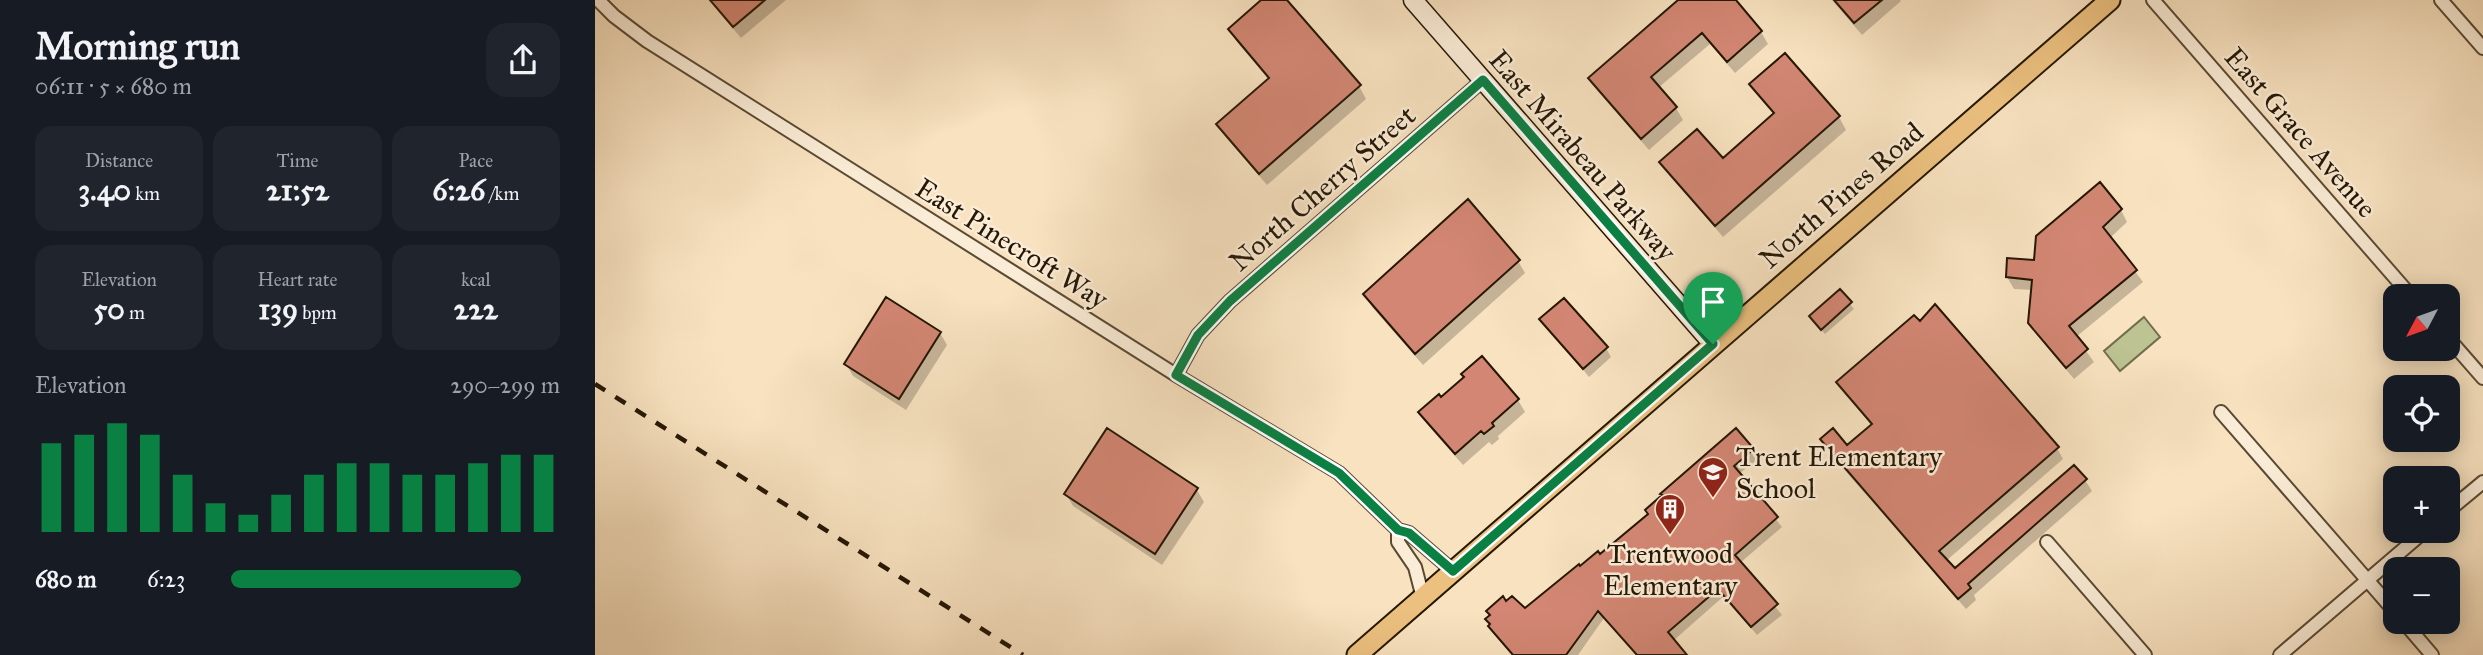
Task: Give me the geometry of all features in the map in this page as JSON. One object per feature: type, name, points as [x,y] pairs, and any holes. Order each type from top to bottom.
[{"type":"main road","name":"North Pines Road","points":[[1357,655],[2110,0]]},
{"type":"street","name":"East Pinecroft Way","points":[[598,0],[647,41],[1176,375],[1339,473],[1398,530],[1409,533],[1453,571]]},
{"type":"street","name":"East Mirabeau Parkway","points":[[1413,0],[1713,344]]},
{"type":"street","name":"East Grace Avenue","points":[[2153,0],[2401,284]]},
{"type":"street","points":[[2441,0],[2483,48]]},
{"type":"street","name":"North Cherry Street","points":[[1176,375],[1198,335],[1230,301],[1483,80]]},
{"type":"street","points":[[2461,353],[2483,378]]},
{"type":"street","points":[[2221,412],[2383,598]]},
{"type":"street","points":[[2460,501],[2483,482]]},
{"type":"street","name":"East Pinecroft Way","points":[[1398,530],[1398,542],[1415,567],[1423,598]]},
{"type":"street","points":[[2047,542],[2145,655]]},
{"type":"street","points":[[2280,655],[2411,543]]},
{"type":"street","points":[[2414,634],[2431,655]]},
{"type":"green space","points":[[2144,317],[2160,337],[2120,371],[2104,351]]},
{"type":"building","points":[[710,0],[765,0],[733,27]]},
{"type":"building","points":[[1261,0],[1287,0],[1361,85],[1259,174],[1216,124],[1269,78],[1228,29]]},
{"type":"building","points":[[1678,0],[1736,0],[1762,31],[1727,62],[1702,33],[1651,77],[1677,107],[1641,139],[1588,78]]},
{"type":"building","points":[[1834,0],[1882,0],[1854,23]]},
{"type":"building","points":[[1785,53],[1840,116],[1715,226],[1659,162],[1697,129],[1723,158],[1774,113],[1749,84]]},
{"type":"building","points":[[2100,182],[2122,209],[2103,227],[2137,270],[2069,326],[2088,349],[2066,368],[2028,323],[2032,280],[2006,277],[2007,258],[2034,260],[2036,236]]},
{"type":"building","points":[[1468,199],[1520,260],[1415,354],[1363,294]]},
{"type":"building","points":[[1840,289],[1852,302],[1821,330],[1809,316]]},
{"type":"building","points":[[886,297],[941,332],[899,399],[844,364]]},
{"type":"building","points":[[1564,298],[1608,347],[1583,369],[1539,319]]},
{"type":"building","points":[[1935,304],[2059,447],[1939,551],[1955,568],[2074,465],[2087,479],[1968,584],[1971,588],[1958,599],[1820,439],[1833,428],[1847,445],[1872,424],[1836,382],[1914,315],[1920,321]]},
{"type":"building","points":[[1482,356],[1519,399],[1492,423],[1494,426],[1484,434],[1481,431],[1455,454],[1418,412],[1464,377],[1461,374]]},
{"type":"building","points":[[1107,428],[1198,488],[1155,554],[1064,494]]},
{"type":"building","name":"Trentwood Elementary","points":[[1736,428],[1754,449],[1734,466],[1778,517],[1735,555],[1778,604],[1751,627],[1718,589],[1668,632],[1687,655],[1637,655],[1598,611],[1566,655],[1513,655],[1488,626],[1490,624],[1485,619],[1490,615],[1486,611],[1503,596],[1506,601],[1512,596],[1525,608],[1579,564],[1580,566],[1598,551],[1600,554],[1648,514],[1645,510],[1662,495],[1660,494]]},
{"type":"railway","points":[[595,384],[1023,655]]},
{"type":"place","name":"Trent Elementary School","points":[[1713,499]]},
{"type":"place","name":"Trentwood Elementary","points":[[1670,536]]},
{"type":"route","points":[[1483,80],[1713,344],[1453,571],[1409,533],[1398,530],[1339,473],[1176,375],[1198,335],[1230,301],[1483,80]]}]
